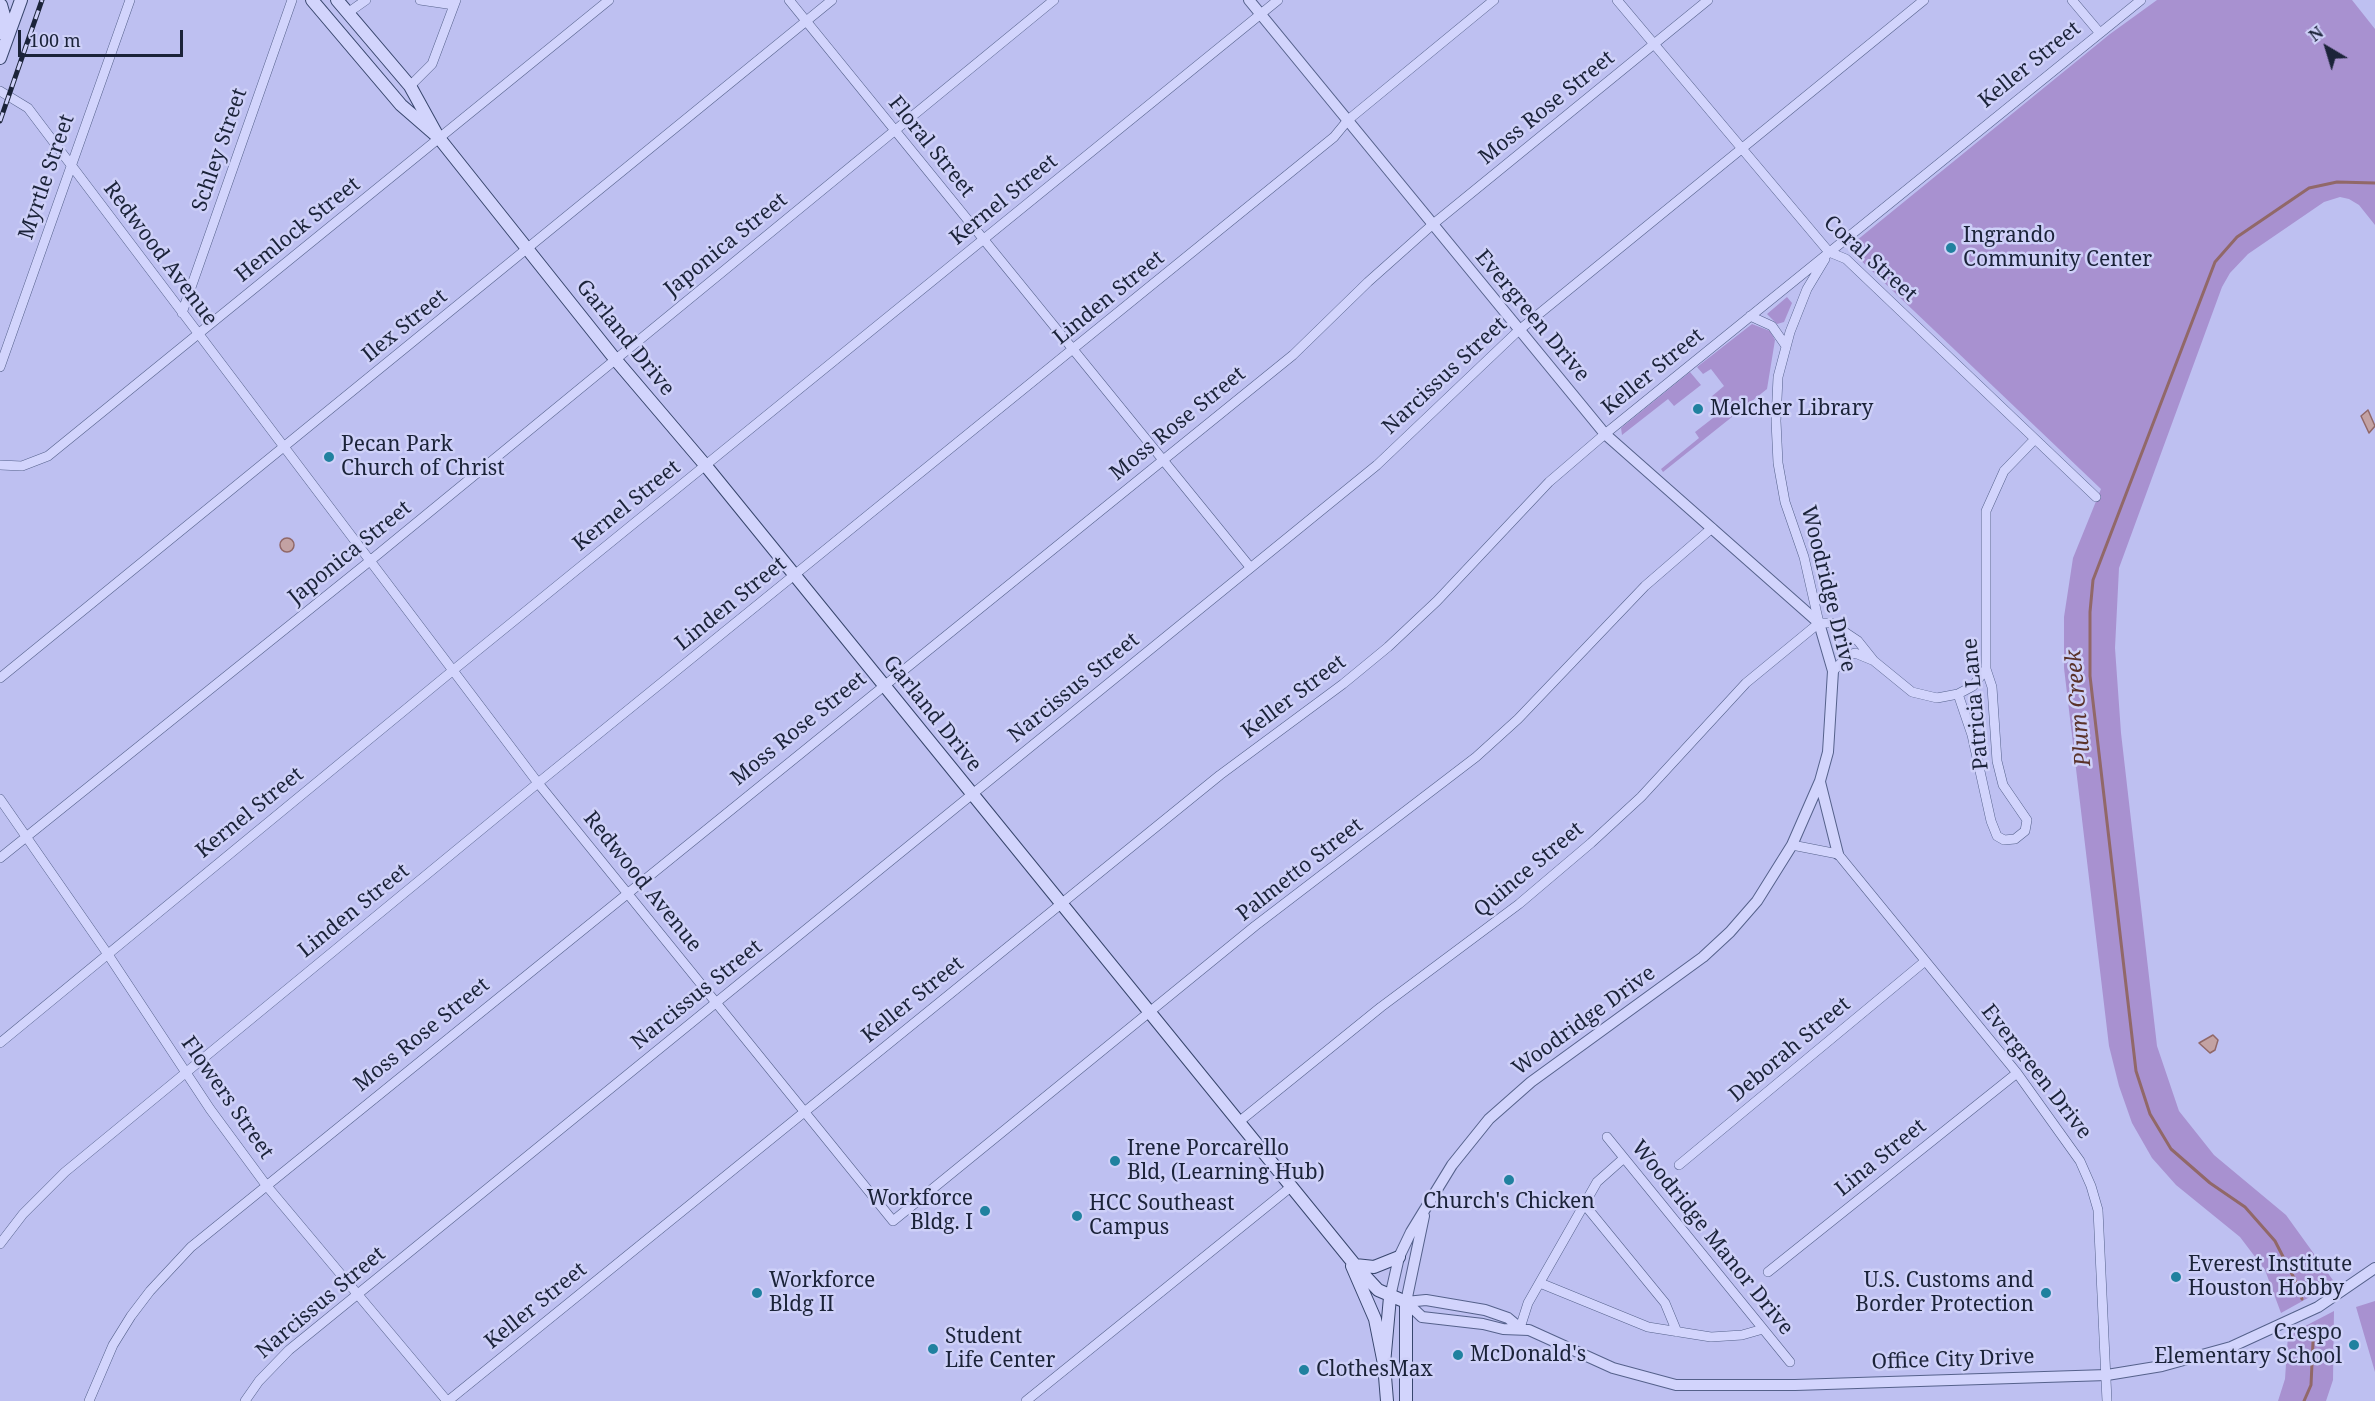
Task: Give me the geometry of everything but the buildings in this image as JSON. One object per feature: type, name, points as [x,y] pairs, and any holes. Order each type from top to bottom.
[{"type":"main road","points":[[0,58],[21,0]]},
{"type":"main road","name":"Garland Drive","points":[[312,0],[401,105],[439,138]]},
{"type":"main road","name":"Garland Drive","points":[[337,0],[410,86],[439,138],[615,359],[706,466],[1352,1261],[1378,1290],[1406,1302]]},
{"type":"main road","points":[[0,33],[5,19],[1,5]]},
{"type":"main road","points":[[1352,1261],[1374,1267],[1400,1257]]},
{"type":"main road","points":[[1352,1261],[1375,1319],[1384,1364]]},
{"type":"main road","name":"Woodridge Drive","points":[[1387,1401],[1384,1364],[1390,1297]]},
{"type":"main road","name":"Woodridge Drive","points":[[1406,1302],[1406,1401]]},
{"type":"street","name":"Myrtle Street","points":[[0,367],[130,0]]},
{"type":"street","name":"Schley Street","points":[[182,313],[292,0]]},
{"type":"street","points":[[349,12],[366,0]]},
{"type":"street","points":[[410,86],[432,64],[455,3],[420,0]]},
{"type":"street","name":"Hemlock Street","points":[[0,465],[22,466],[48,456],[609,0]]},
{"type":"street","name":"Floral Street","points":[[789,0],[1250,567]]},
{"type":"street","name":"Ilex Street","points":[[0,678],[832,0]]},
{"type":"street","name":"Japonica Street","points":[[0,858],[371,560],[1054,0]]},
{"type":"street","name":"Evergreen Drive","points":[[1250,0],[1518,331],[1605,434],[1819,623]]},
{"type":"street","name":"Kernel Street","points":[[0,1043],[451,672],[1278,0]]},
{"type":"street","name":"Linden Street","points":[[0,1244],[23,1214],[45,1191],[187,1071],[1334,137],[1348,120],[1494,0]]},
{"type":"street","name":"Coral Street","points":[[1617,0],[1829,252],[1845,260],[2096,497]]},
{"type":"street","name":"Moss Rose Street","points":[[89,1401],[113,1345],[150,1291],[191,1247],[626,892],[1293,355],[1368,282],[1432,225],[1708,0]]},
{"type":"street","name":"Narcissus Street","points":[[245,1401],[259,1381],[289,1350],[1377,465],[1518,331],[1924,0]]},
{"type":"street","points":[[2072,0],[2099,32]]},
{"type":"street","name":"Keller Street","points":[[447,1401],[1220,775],[1343,684],[1388,647],[1437,601],[1549,482],[1605,434],[2141,0]]},
{"type":"street","name":"Redwood Avenue","points":[[0,91],[28,108],[371,560],[451,672],[538,783],[893,1221]]},
{"type":"street","name":"Woodridge Drive","points":[[1390,1297],[1400,1257],[1452,1165],[1489,1119],[1532,1082],[1703,957],[1730,932],[1757,901],[1792,845],[1820,781],[1828,752],[1833,671],[1804,558],[1785,502],[1778,463],[1776,421],[1778,377],[1786,346],[1807,289],[1829,252]]},
{"type":"street","points":[[1750,316],[1772,326],[1786,346]]},
{"type":"street","name":"Patricia Lane","points":[[1958,694],[1972,735],[1991,821],[1997,836],[2004,840],[2015,839],[2025,831],[2027,820],[2003,785],[1997,761],[1992,687],[1986,669],[1986,511],[2004,471],[2035,439]]},
{"type":"street","name":"Palmetto Street","points":[[893,1221],[1256,926],[1476,757],[1518,719],[1645,586],[1712,528]]},
{"type":"street","points":[[1819,623],[1830,623],[1858,641],[1874,661],[1912,692],[1937,699],[1958,694],[1973,686],[1986,669]]},
{"type":"street","name":"Quince Street","points":[[1240,1121],[1381,1007],[1519,904],[1591,843],[1641,796],[1746,683],[1819,623]]},
{"type":"street","points":[[1833,671],[1849,655],[1855,653],[1874,661]]},
{"type":"street","points":[[1792,845],[1838,854],[1820,781]]},
{"type":"street","name":"Flowers Street","points":[[0,799],[187,1071],[210,1109],[266,1185],[447,1401]]},
{"type":"street","name":"Evergreen Drive","points":[[1838,854],[2017,1073],[2067,1140],[2091,1186],[2100,1232],[2108,1401]]},
{"type":"street","name":"Deborah Street","points":[[1679,1166],[1924,962]]},
{"type":"street","name":"Lina Street","points":[[1768,1272],[2017,1073]]},
{"type":"street","name":"Woodridge Manor Drive","points":[[1607,1137],[1790,1362]]},
{"type":"street","points":[[1520,1328],[1528,1304],[1597,1182],[1623,1158]]},
{"type":"street","points":[[1026,1401],[1292,1186]]},
{"type":"street","points":[[1584,1204],[1665,1303],[1677,1332]]},
{"type":"street","name":"Woodridge Drive","points":[[1406,1302],[1423,1233],[1425,1213]]},
{"type":"street","name":"Office City Drive","points":[[1406,1302],[1426,1300],[1485,1310],[1508,1317],[1520,1328],[1612,1368],[1676,1385],[1750,1386],[2107,1375],[2170,1364],[2231,1347],[2318,1307],[2375,1268]]},
{"type":"street","points":[[1540,1283],[1648,1327],[1712,1337],[1742,1335],[1763,1329]]},
{"type":"street","name":"Office City Drive","points":[[1406,1302],[1422,1317],[1483,1324],[1503,1329],[1520,1328]]},
{"type":"shaded area","points":[[2157,0],[2352,0],[2375,29],[2375,225],[2359,205],[2349,199],[2340,197],[2324,202],[2248,254],[2230,273],[2222,287],[2119,568],[2115,648],[2121,733],[2157,1046],[2179,1111],[2214,1155],[2286,1215],[2335,1283],[2281,1313],[2265,1270],[2240,1237],[2176,1185],[2152,1158],[2132,1123],[2119,1086],[2109,1046],[2064,668],[2064,617],[2073,558],[2101,489],[1851,251],[1851,245],[2110,34]]},
{"type":"shaded area","points":[[1787,297],[1792,303],[1784,322],[1777,324],[1767,314]]},
{"type":"shaded area","points":[[1752,324],[1770,331],[1775,340],[1767,389],[1663,472],[1661,469],[1699,438],[1695,432],[1722,411],[1711,397],[1724,386],[1711,369],[1703,374],[1697,367]]},
{"type":"shaded area","points":[[1690,372],[1701,385],[1674,406],[1668,399],[1622,435],[1621,428]]},
{"type":"shaded area","points":[[2368,410],[2375,426],[2369,433],[2361,416]]},
{"type":"shaded area","points":[[287,538],[292,540],[294,545],[292,550],[287,552],[282,550],[280,545],[282,540]]},
{"type":"shaded area","points":[[2213,1035],[2218,1040],[2215,1050],[2210,1053],[2199,1043]]},
{"type":"shaded area","points":[[2375,1301],[2375,1372],[2356,1307]]},
{"type":"shaded area","points":[[2334,1311],[2333,1380],[2326,1401],[2278,1401],[2285,1379],[2288,1335]]},
{"type":"waterway","name":"Plum Creek","points":[[2302,1299],[2275,1241],[2245,1207],[2210,1183],[2171,1149],[2150,1114],[2136,1071],[2090,676],[2090,612],[2093,580],[2215,262],[2237,237],[2309,188],[2337,182],[2375,183]]},
{"type":"waterway","name":"Plum Creek","points":[[2304,1401],[2311,1385],[2313,1342],[2310,1330]]},
{"type":"railway","points":[[0,121],[42,0]]},
{"type":"place","name":"Ingrando Community Center","points":[[1951,248]]},
{"type":"place","name":"Melcher Library","points":[[1698,409]]},
{"type":"place","name":"Pecan Park Church of Christ","points":[[329,457]]},
{"type":"place","name":"Irene Porcarello Bld, (Learning Hub)","points":[[1115,1161]]},
{"type":"place","name":"Church's Chicken","points":[[1509,1180]]},
{"type":"place","name":"Workforce Bldg. I","points":[[985,1211]]},
{"type":"place","name":"HCC Southeast Campus","points":[[1077,1216]]},
{"type":"place","name":"Everest Institute Houston Hobby","points":[[2176,1277]]},
{"type":"place","name":"Workforce Bldg II","points":[[757,1293]]},
{"type":"place","name":"U.S. Customs and Border Protection","points":[[2046,1293]]},
{"type":"place","name":"Crespo Elementary School","points":[[2354,1345]]},
{"type":"place","name":"Student Life Center","points":[[933,1349]]},
{"type":"place","name":"McDonald's","points":[[1458,1355]]},
{"type":"place","name":"ClothesMax","points":[[1304,1370]]}]
